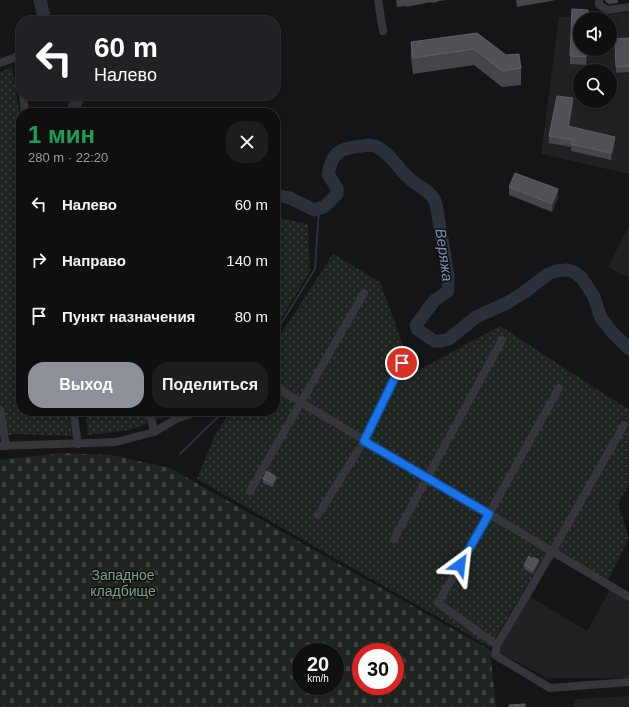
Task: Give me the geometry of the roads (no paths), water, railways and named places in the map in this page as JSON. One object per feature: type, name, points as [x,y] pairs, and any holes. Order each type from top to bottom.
[{"type":"street","points":[[378,0],[383,31]]},
{"type":"street","points":[[599,0],[600,5],[608,10],[629,7]]},
{"type":"street","points":[[0,62],[16,57]]},
{"type":"street","points":[[250,491],[364,293]]},
{"type":"street","points":[[394,539],[502,340]]},
{"type":"street","points":[[318,515],[364,441],[402,363]]},
{"type":"street","points":[[497,645],[438,603],[559,388]]},
{"type":"street","points":[[280,390],[629,597]]},
{"type":"street","points":[[0,410],[3,446],[116,442],[154,432],[176,419],[184,416]]},
{"type":"street","points":[[74,416],[78,444]]},
{"type":"street","points":[[151,416],[154,432]]},
{"type":"street","points":[[624,425],[497,645],[495,655],[550,688],[629,682]]},
{"type":"waterway","name":"Веряжа","points":[[40,0],[44,16]]},
{"type":"waterway","name":"Веряжа","points":[[74,108],[77,100]]},
{"type":"waterway","name":"Веряжа","points":[[280,196],[290,198],[314,210],[324,207],[337,194],[337,188],[328,174],[332,161],[338,152],[348,148],[368,145],[375,146],[382,150],[410,179],[429,193],[436,204],[448,275],[448,291],[434,301],[416,325],[417,329],[434,341],[449,339],[476,317],[507,303],[548,274],[556,271],[567,270],[574,272],[582,278],[594,297],[601,318],[629,349]]},
{"type":"waterway","points":[[280,325],[315,269],[319,209]]},
{"type":"waterway","points":[[180,454],[219,416]]},
{"type":"park label","name":"Западное кладбище","points":[[123,584]]}]
